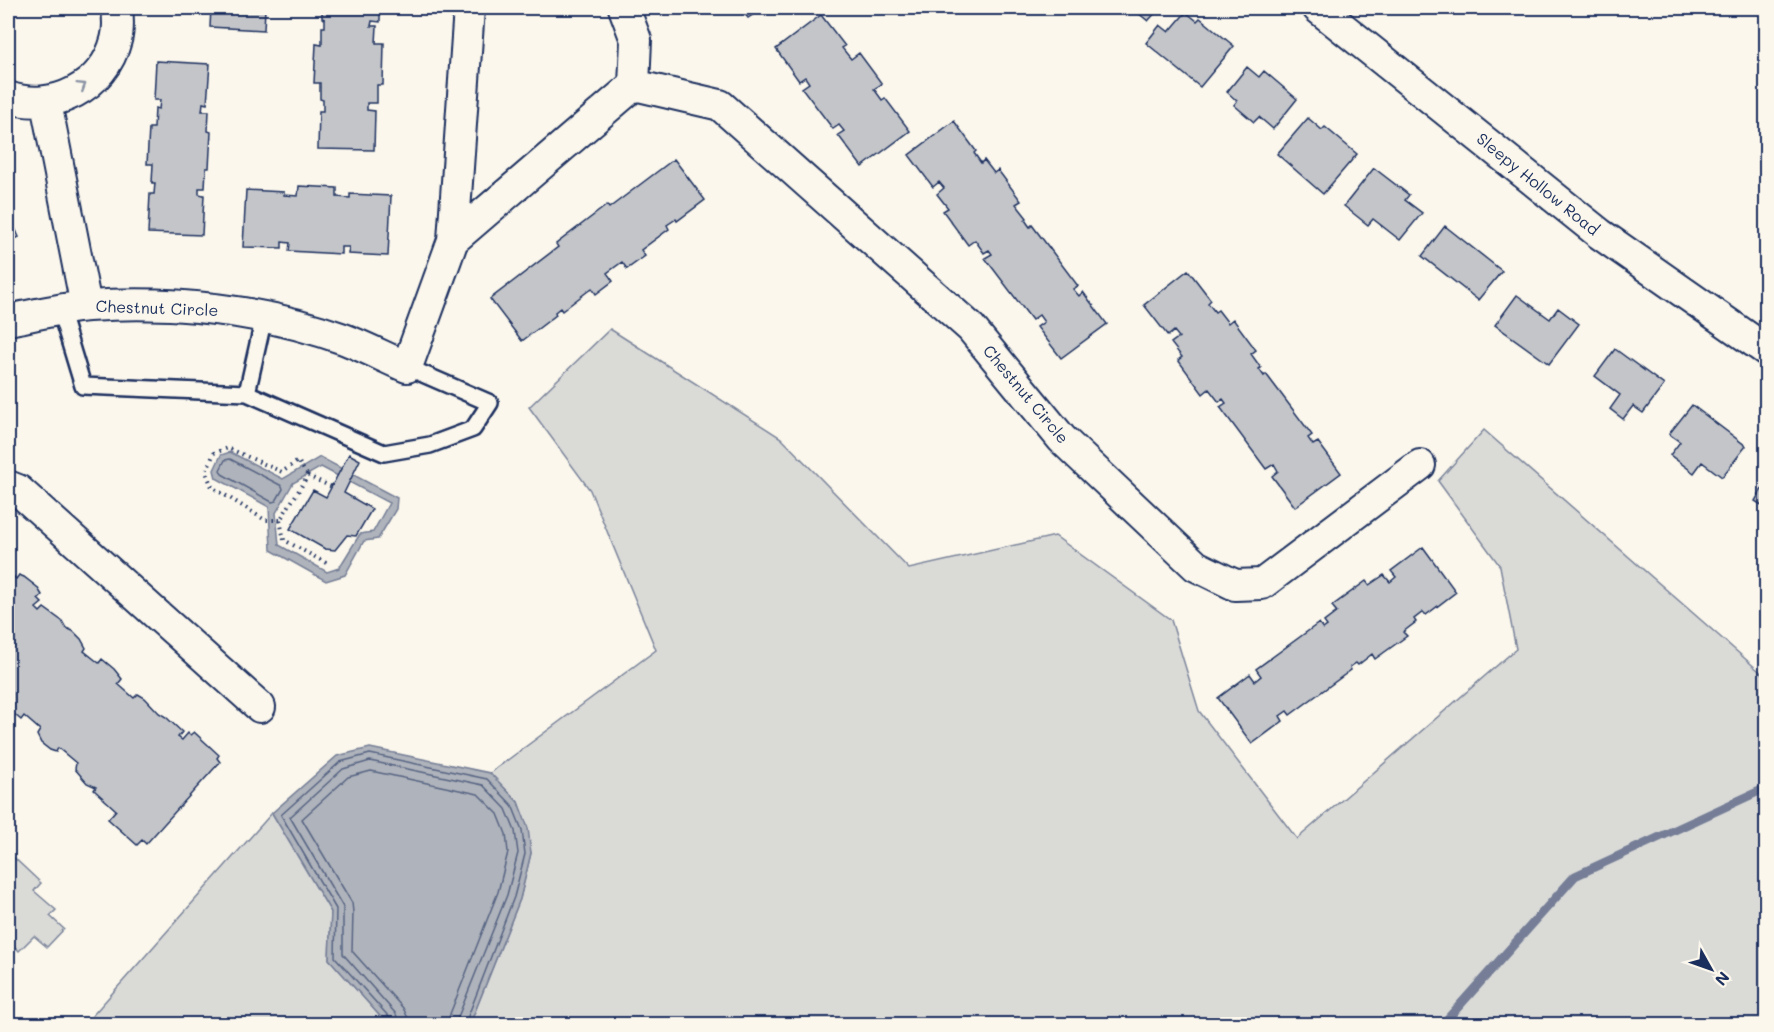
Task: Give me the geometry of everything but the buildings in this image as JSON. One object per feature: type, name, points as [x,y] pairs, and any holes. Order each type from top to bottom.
[{"type":"street","points":[[8,97],[46,103],[85,87],[105,66],[117,39],[117,8]]},
{"type":"street","points":[[406,367],[453,240],[469,8]]},
{"type":"street","points":[[453,240],[634,85],[636,40],[624,8]]},
{"type":"street","name":"Sleepy Hollow Road","points":[[1318,8],[1600,234],[1767,350]]},
{"type":"street","name":"Chestnut Circle","points":[[634,85],[720,105],[971,328],[1062,439],[1196,566],[1235,585],[1262,584],[1420,465]]},
{"type":"street","name":"Chestnut Circle","points":[[46,103],[73,308]]},
{"type":"street","name":"Chestnut Circle","points":[[8,320],[73,308],[126,304],[207,308],[264,317],[344,340],[406,367]]},
{"type":"street","points":[[8,486],[18,490],[260,707]]},
{"type":"lane","points":[[73,308],[83,386],[247,393],[384,453],[430,445],[473,429],[490,403],[406,367]]},
{"type":"lane","points":[[247,393],[264,317]]},
{"type":"path","points":[[280,520],[265,520],[212,487],[206,472],[214,453],[228,448],[282,472],[298,461],[308,476],[332,487]]},
{"type":"path","points":[[308,476],[280,520],[284,540],[326,563]]},
{"type":"shaded area","points":[[610,329],[781,438],[909,569],[1055,536],[1171,620],[1199,711],[1297,839],[1516,649],[1500,566],[1438,481],[1484,430],[1766,677],[1766,1024],[470,1024],[520,899],[531,853],[518,802],[490,773],[656,650],[590,490],[529,407]]},
{"type":"shaded area","points":[[272,813],[331,912],[329,959],[387,1024],[85,1024]]},
{"type":"shaded area","points":[[8,852],[41,883],[34,891],[56,910],[50,916],[64,929],[47,947],[34,936],[19,951],[8,940]]},
{"type":"water","points":[[230,452],[283,479],[320,457],[397,498],[396,509],[378,539],[364,541],[345,575],[326,581],[271,550],[269,507],[216,478],[214,470],[221,455]],"holes":[[[321,467],[389,503],[373,532],[360,534],[339,568],[327,572],[279,545],[276,513],[293,483]]]},
{"type":"water","points":[[370,748],[490,773],[518,802],[528,828],[531,853],[520,899],[470,1024],[387,1024],[329,959],[331,912],[272,813],[337,756]]},
{"type":"waterway","points":[[1443,1024],[1575,876],[1766,788]]}]
